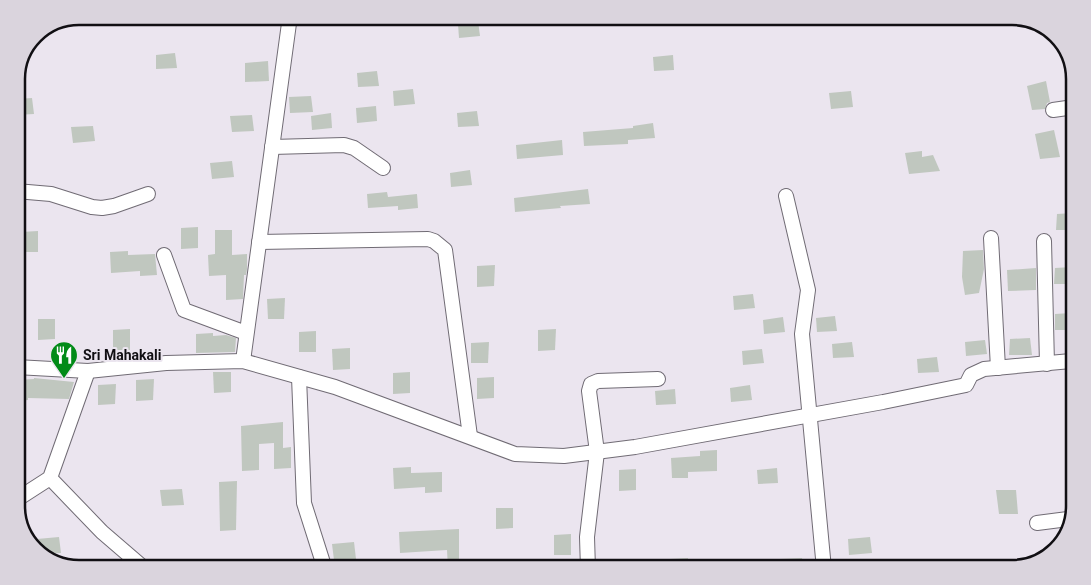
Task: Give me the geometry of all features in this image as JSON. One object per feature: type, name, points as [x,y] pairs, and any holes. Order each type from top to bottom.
[{"type":"street","points":[[243,361],[289,25]]},
{"type":"street","points":[[1053,110],[1066,108]]},
{"type":"street","points":[[272,147],[344,144],[354,148],[382,168]]},
{"type":"street","points":[[25,192],[51,194],[92,207],[102,208],[114,206],[148,194]]},
{"type":"street","points":[[786,196],[808,290],[802,334],[808,415],[823,560]]},
{"type":"street","points":[[991,238],[998,368]]},
{"type":"street","points":[[259,242],[428,239],[441,245],[445,250],[470,436]]},
{"type":"street","points":[[1044,241],[1047,364]]},
{"type":"street","points":[[164,255],[184,310],[246,333]]},
{"type":"street","points":[[25,368],[88,371],[166,363],[243,361],[335,387],[515,454],[564,456],[634,446],[966,385],[971,375],[984,369],[1066,362]]},
{"type":"street","points":[[25,494],[50,478],[88,371]]},
{"type":"street","points":[[299,377],[304,503],[322,560]]},
{"type":"street","points":[[588,560],[588,537],[597,452],[589,391],[591,384],[598,381],[658,379]]},
{"type":"street","points":[[50,478],[102,532],[135,560]]},
{"type":"street","points":[[1037,523],[1064,519]]},
{"type":"building","points":[[458,25],[479,25],[480,36],[459,38]]},
{"type":"building","points":[[175,53],[177,68],[156,69],[156,55]]},
{"type":"building","points":[[673,55],[674,70],[654,71],[653,57]]},
{"type":"building","points":[[268,61],[269,81],[245,82],[245,63]]},
{"type":"building","points":[[377,71],[379,86],[358,87],[357,73]]},
{"type":"building","points":[[1046,81],[1050,102],[1047,103],[1045,109],[1032,110],[1027,86]]},
{"type":"building","points":[[413,89],[415,104],[394,106],[393,91]]},
{"type":"building","points":[[851,91],[853,107],[831,109],[829,93]]},
{"type":"building","points":[[311,96],[313,112],[290,113],[289,97]]},
{"type":"building","points":[[25,98],[32,98],[34,114],[25,114]]},
{"type":"building","points":[[376,106],[377,121],[357,123],[356,108]]},
{"type":"building","points":[[477,111],[479,126],[458,127],[457,113]]},
{"type":"building","points":[[331,113],[332,128],[312,130],[311,116]]},
{"type":"building","points":[[252,115],[254,131],[232,132],[230,116]]},
{"type":"building","points":[[653,123],[655,138],[628,140],[628,144],[584,146],[583,132],[633,128],[633,126]]},
{"type":"building","points":[[93,126],[95,141],[73,143],[71,127]]},
{"type":"building","points":[[1054,130],[1060,157],[1040,159],[1035,134]]},
{"type":"building","points":[[562,140],[563,155],[517,159],[516,145]]},
{"type":"building","points":[[922,151],[922,157],[933,155],[940,171],[909,174],[905,153]]},
{"type":"building","points":[[232,161],[234,177],[212,179],[210,163]]},
{"type":"building","points":[[470,170],[472,185],[451,187],[450,173]]},
{"type":"building","points":[[588,189],[590,204],[515,212],[514,198]]},
{"type":"building","points":[[387,192],[388,197],[417,194],[418,208],[398,210],[398,206],[368,208],[367,194]]},
{"type":"building","points":[[1066,213],[1066,230],[1056,230],[1057,214]]},
{"type":"building","points":[[198,227],[198,248],[181,249],[181,228]]},
{"type":"building","points":[[215,230],[232,230],[232,255],[247,254],[243,299],[226,300],[226,275],[209,276],[208,255],[215,254]]},
{"type":"building","points":[[38,231],[38,252],[25,252],[25,232]]},
{"type":"building","points":[[983,250],[984,269],[979,293],[965,295],[962,277],[963,251]]},
{"type":"building","points":[[128,251],[128,255],[155,254],[157,275],[140,276],[140,271],[111,273],[110,252]]},
{"type":"building","points":[[495,265],[494,286],[477,287],[477,266]]},
{"type":"building","points":[[1066,267],[1066,284],[1054,284],[1055,268]]},
{"type":"building","points":[[1036,268],[1036,290],[1008,291],[1007,270]]},
{"type":"building","points":[[753,294],[755,308],[734,310],[733,296]]},
{"type":"building","points":[[285,298],[284,319],[268,319],[267,299]]},
{"type":"building","points":[[1066,313],[1066,330],[1055,330],[1055,314]]},
{"type":"building","points":[[835,316],[837,331],[817,332],[816,318]]},
{"type":"building","points":[[783,317],[785,332],[764,334],[763,320]]},
{"type":"building","points":[[38,319],[55,319],[55,339],[38,340]]},
{"type":"building","points":[[130,329],[130,350],[113,350],[113,330]]},
{"type":"building","points":[[556,329],[555,350],[538,351],[538,330]]},
{"type":"building","points":[[316,331],[316,352],[299,352],[299,332]]},
{"type":"building","points":[[213,333],[213,336],[226,335],[236,338],[235,352],[196,353],[196,334]]},
{"type":"building","points":[[1030,338],[1032,355],[1009,355],[1010,339]]},
{"type":"building","points":[[985,340],[987,354],[966,356],[965,342]]},
{"type":"building","points":[[489,342],[488,363],[471,363],[471,343]]},
{"type":"building","points":[[852,342],[854,357],[833,358],[832,344]]},
{"type":"building","points":[[350,348],[350,369],[333,370],[332,349]]},
{"type":"building","points":[[762,349],[764,363],[743,365],[742,351]]},
{"type":"building","points":[[937,357],[939,372],[918,373],[917,359]]},
{"type":"building","points":[[213,372],[231,372],[231,392],[214,393]]},
{"type":"building","points":[[410,372],[410,393],[393,394],[393,373]]},
{"type":"building","points":[[494,377],[494,398],[477,399],[477,378]]},
{"type":"building","points":[[154,379],[153,400],[136,401],[136,380]]},
{"type":"building","points":[[25,380],[74,382],[69,399],[28,398],[28,400],[25,400]]},
{"type":"building","points":[[116,384],[115,404],[98,405],[98,385]]},
{"type":"building","points":[[750,385],[752,400],[731,402],[730,388]]},
{"type":"building","points":[[675,389],[676,404],[656,405],[655,391]]},
{"type":"building","points":[[283,422],[283,448],[291,447],[291,468],[274,469],[274,443],[259,444],[259,470],[242,471],[241,426]]},
{"type":"building","points":[[717,450],[717,471],[688,472],[688,478],[672,478],[671,458],[700,456],[700,451]]},
{"type":"building","points":[[411,467],[411,473],[442,472],[442,492],[425,493],[425,487],[394,489],[393,468]]},
{"type":"building","points":[[777,468],[778,483],[758,484],[757,470]]},
{"type":"building","points":[[636,469],[636,490],[619,491],[619,470]]},
{"type":"building","points":[[237,481],[236,530],[220,531],[219,482]]},
{"type":"building","points":[[182,489],[184,505],[162,506],[160,490]]},
{"type":"building","points":[[996,490],[1016,490],[1018,514],[999,514]]},
{"type":"building","points":[[496,508],[513,508],[513,528],[496,529]]},
{"type":"building","points":[[459,529],[459,560],[448,560],[447,550],[400,553],[399,532]]},
{"type":"building","points":[[571,534],[571,555],[554,555],[554,535]]},
{"type":"building","points":[[59,537],[61,553],[54,553],[49,551],[37,539]]},
{"type":"building","points":[[870,537],[872,553],[849,555],[848,539]]},
{"type":"building","points":[[354,542],[356,559],[334,560],[332,544]]},
{"type":"building","points":[[688,558],[688,560],[670,560]]},
{"type":"building","points":[[802,558],[802,560],[780,560]]},
{"type":"place","name":"Sri Mahakali","points":[[64,379]]}]
